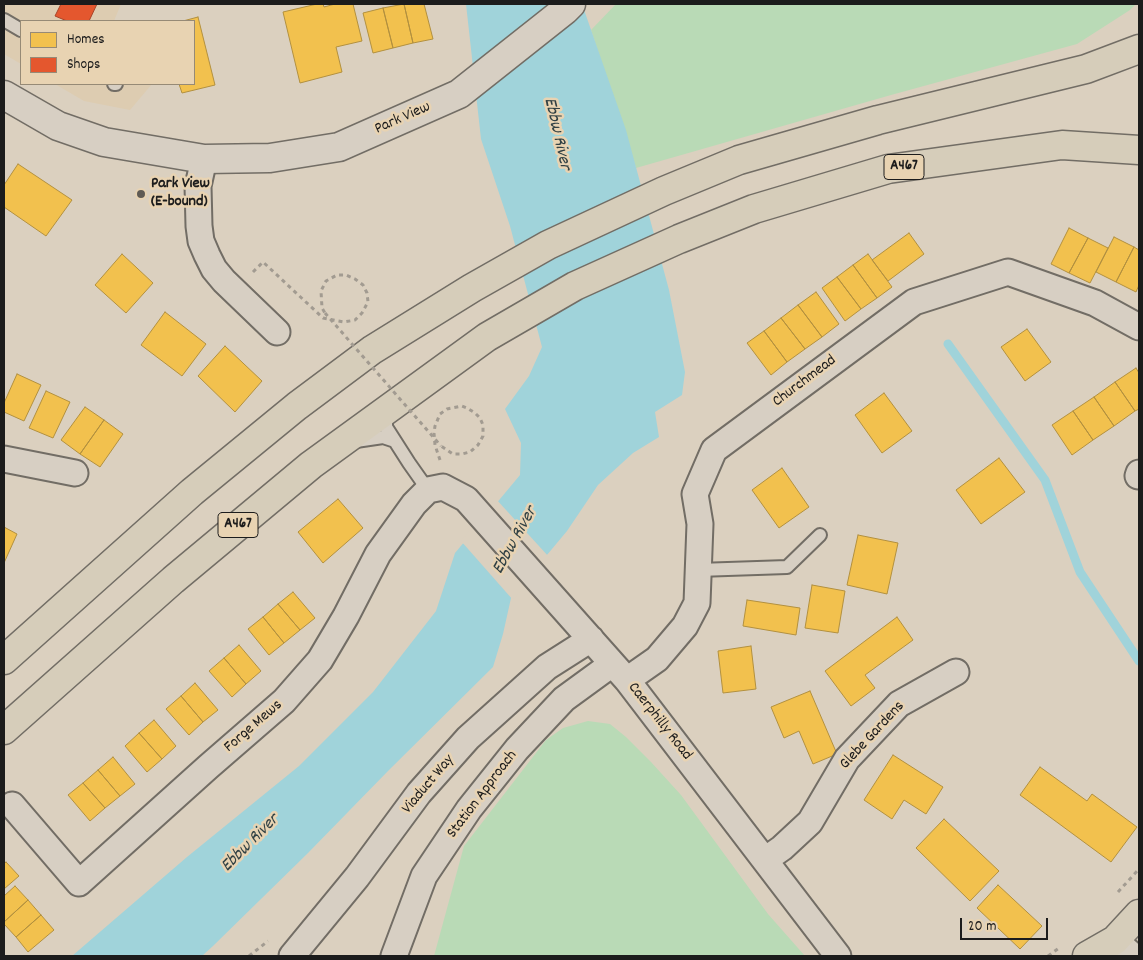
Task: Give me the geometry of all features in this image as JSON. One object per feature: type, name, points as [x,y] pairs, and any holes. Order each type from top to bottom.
[{"type":"main road","points":[[4,660],[192,492],[297,406],[372,350],[472,288],[548,245],[664,191],[739,160],[878,120],[1086,69],[1139,48]]},
{"type":"main road","name":"A467","points":[[4,730],[172,580],[311,465],[486,338],[575,286],[679,239],[754,209],[888,169],[1062,145],[1139,150]]},
{"type":"main road","points":[[1087,956],[1118,951],[1139,914]]},
{"type":"street","name":"Park View","points":[[4,97],[58,126],[104,142],[204,158],[270,158],[339,148],[459,94],[571,4]]},
{"type":"street","points":[[204,158],[198,186],[201,241],[214,269],[224,281],[277,332]]},
{"type":"street","name":"Churchmead","points":[[620,672],[657,660],[685,626],[697,603],[700,524],[695,494],[714,450],[914,302],[1008,272],[1095,303],[1139,327]]},
{"type":"street","points":[[4,459],[76,473]]},
{"type":"street","name":"Caerphilly Road","points":[[428,490],[442,487],[466,499],[591,638],[620,672],[838,956]]},
{"type":"street","name":"Forge Mews","points":[[12,805],[79,883],[284,701],[320,660],[346,616],[378,554],[414,504],[428,490]]},
{"type":"street","name":"Viaduct Way","points":[[292,956],[357,877],[419,793],[468,738],[547,667],[591,638]]},
{"type":"street","name":"Station Approach","points":[[394,956],[424,876],[469,809],[517,749],[564,699],[620,672]]},
{"type":"street","name":"Glebe Gardens","points":[[765,860],[782,848],[810,822],[847,759],[899,704],[956,672]]},
{"type":"lane","points":[[4,20],[20,29]]},
{"type":"lane","points":[[393,405],[386,419],[386,427],[428,490]]},
{"type":"lane","points":[[336,446],[383,437],[395,441]]},
{"type":"lane","points":[[698,570],[787,567],[820,535]]},
{"type":"path","points":[[250,275],[263,262],[323,318],[330,319],[336,320],[344,322],[355,320],[362,313],[368,302],[367,293],[363,285],[346,275],[337,275],[326,281],[321,291],[322,308],[325,313],[332,320],[422,424],[434,439],[441,446],[453,454],[470,452],[478,445],[483,436],[483,425],[480,418],[462,406],[447,409],[440,414],[434,433],[435,439],[435,445],[440,461]]},
{"type":"path","points":[[1116,894],[1139,868]]},
{"type":"path","points":[[1048,956],[1061,946]]},
{"type":"shaded area","points":[[4,4],[121,4],[114,20],[20,20],[20,63],[4,54]]},
{"type":"shaded area","points":[[57,85],[151,85],[130,110],[84,101]]},
{"type":"green space","points":[[616,4],[1136,4],[1130,10],[1077,44],[636,168],[591,30]]},
{"type":"green space","points":[[588,721],[610,724],[651,762],[681,795],[768,914],[805,956],[434,956],[464,846],[546,740],[563,728]]},
{"type":"water","name":"Ebbw River","points":[[466,4],[582,4],[626,130],[669,290],[685,372],[682,395],[655,412],[659,437],[633,453],[598,485],[567,531],[511,598],[493,667],[213,946],[202,956],[72,956],[187,857],[299,766],[373,692],[436,611],[455,553],[520,475],[521,443],[505,409],[529,376],[542,347],[510,226],[481,139]]},
{"type":"pier","points":[[496,499],[549,557],[513,600],[461,541]]},
{"type":"building: Homes","points":[[323,4],[324,7],[335,4],[353,4],[362,41],[336,47],[342,72],[300,83],[283,12]]},
{"type":"building: Homes","points":[[404,4],[424,4],[433,39],[413,43]]},
{"type":"building: Homes","points":[[404,4],[413,43],[393,48],[383,8]]},
{"type":"building: Homes","points":[[383,8],[393,48],[373,53],[363,13]]},
{"type":"building: Homes","points":[[198,17],[215,85],[182,93],[179,85],[195,85],[195,20],[187,20]]},
{"type":"building: Homes","points":[[18,164],[72,200],[46,236],[4,207],[4,185]]},
{"type":"building: Homes","points":[[1069,228],[1088,238],[1069,273],[1051,264]]},
{"type":"building: Homes","points":[[909,233],[924,254],[888,281],[872,260]]},
{"type":"building: Homes","points":[[1114,237],[1134,247],[1116,282],[1096,272]]},
{"type":"building: Homes","points":[[1088,238],[1108,248],[1090,283],[1069,273]]},
{"type":"building: Homes","points":[[1134,247],[1139,250],[1139,285],[1136,292],[1116,282]]},
{"type":"building: Homes","points":[[122,254],[153,283],[126,313],[95,285]]},
{"type":"building: Homes","points":[[868,254],[892,287],[877,298],[853,265]]},
{"type":"building: Homes","points":[[853,265],[877,298],[861,309],[837,277]]},
{"type":"building: Homes","points":[[837,277],[861,309],[845,321],[822,288]]},
{"type":"building: Homes","points":[[816,292],[839,324],[822,337],[798,305]]},
{"type":"building: Homes","points":[[798,305],[822,337],[805,349],[781,318]]},
{"type":"building: Homes","points":[[165,312],[206,344],[182,376],[141,345]]},
{"type":"building: Homes","points":[[781,318],[805,349],[787,362],[764,331]]},
{"type":"building: Homes","points":[[1027,329],[1051,362],[1025,381],[1001,347]]},
{"type":"building: Homes","points":[[764,331],[787,362],[771,375],[747,343]]},
{"type":"building: Homes","points":[[225,346],[262,381],[235,412],[198,376]]},
{"type":"building: Homes","points":[[1136,368],[1139,373],[1139,409],[1135,411],[1115,382]]},
{"type":"building: Homes","points":[[17,374],[41,385],[24,421],[4,412],[4,403]]},
{"type":"building: Homes","points":[[1115,382],[1135,411],[1114,426],[1094,397]]},
{"type":"building: Homes","points":[[46,391],[70,402],[53,438],[29,428]]},
{"type":"building: Homes","points":[[884,393],[912,431],[882,453],[855,415]]},
{"type":"building: Homes","points":[[1094,397],[1114,426],[1093,440],[1073,411]]},
{"type":"building: Homes","points":[[85,407],[104,420],[80,454],[61,440]]},
{"type":"building: Homes","points":[[1073,411],[1093,440],[1072,455],[1052,425]]},
{"type":"building: Homes","points":[[104,420],[123,434],[100,467],[80,454]]},
{"type":"building: Homes","points":[[999,458],[1025,492],[981,524],[956,490]]},
{"type":"building: Homes","points":[[782,468],[809,507],[779,528],[752,490]]},
{"type":"building: Homes","points":[[338,499],[363,528],[323,563],[298,532]]},
{"type":"building: Homes","points":[[4,527],[17,534],[4,563]]},
{"type":"building: Homes","points":[[858,535],[898,543],[887,594],[847,585]]},
{"type":"building: Homes","points":[[812,585],[845,591],[838,633],[805,628]]},
{"type":"building: Homes","points":[[293,592],[315,618],[300,630],[278,604]]},
{"type":"building: Homes","points":[[747,600],[800,608],[796,635],[743,626]]},
{"type":"building: Homes","points":[[278,604],[300,630],[284,643],[263,617]]},
{"type":"building: Homes","points":[[263,617],[284,643],[269,655],[248,629]]},
{"type":"building: Homes","points":[[897,617],[913,640],[865,675],[875,688],[851,706],[825,671]]},
{"type":"building: Homes","points":[[239,645],[261,671],[246,684],[224,658]]},
{"type":"building: Homes","points":[[751,646],[756,689],[723,693],[718,651]]},
{"type":"building: Homes","points":[[224,658],[246,684],[232,697],[209,671]]},
{"type":"building: Homes","points":[[195,683],[218,710],[203,722],[181,696]]},
{"type":"building: Homes","points":[[810,691],[837,754],[813,764],[799,731],[784,738],[771,707]]},
{"type":"building: Homes","points":[[181,696],[203,722],[189,735],[166,709]]},
{"type":"building: Homes","points":[[154,720],[176,746],[162,759],[139,733]]},
{"type":"building: Homes","points":[[139,733],[162,759],[147,772],[125,746]]},
{"type":"building: Homes","points":[[893,755],[943,787],[926,814],[904,800],[892,819],[864,800]]},
{"type":"building: Homes","points":[[113,757],[135,784],[120,796],[98,770]]},
{"type":"building: Homes","points":[[1040,767],[1087,801],[1092,794],[1137,827],[1111,862],[1020,795]]},
{"type":"building: Homes","points":[[98,770],[120,796],[105,808],[83,783]]},
{"type":"building: Homes","points":[[83,783],[105,808],[90,821],[68,795]]},
{"type":"building: Homes","points":[[944,819],[999,871],[970,901],[916,848]]},
{"type":"building: Homes","points":[[6,862],[19,876],[4,889],[4,864]]},
{"type":"building: Homes","points":[[998,885],[1042,926],[1020,949],[977,908]]},
{"type":"building: Homes","points":[[15,886],[28,900],[4,922],[4,896]]},
{"type":"building: Homes","points":[[28,900],[41,915],[16,937],[4,922]]},
{"type":"building: Homes","points":[[41,915],[54,930],[28,952],[16,937]]},
{"type":"building: Shops","points":[[61,4],[97,4],[89,20],[65,20],[55,16]]},
{"type":"waterway","points":[[948,344],[1045,480],[1080,572],[1139,661]]},
{"type":"place","name":"Park View (E-bound)","points":[[141,194]]}]
